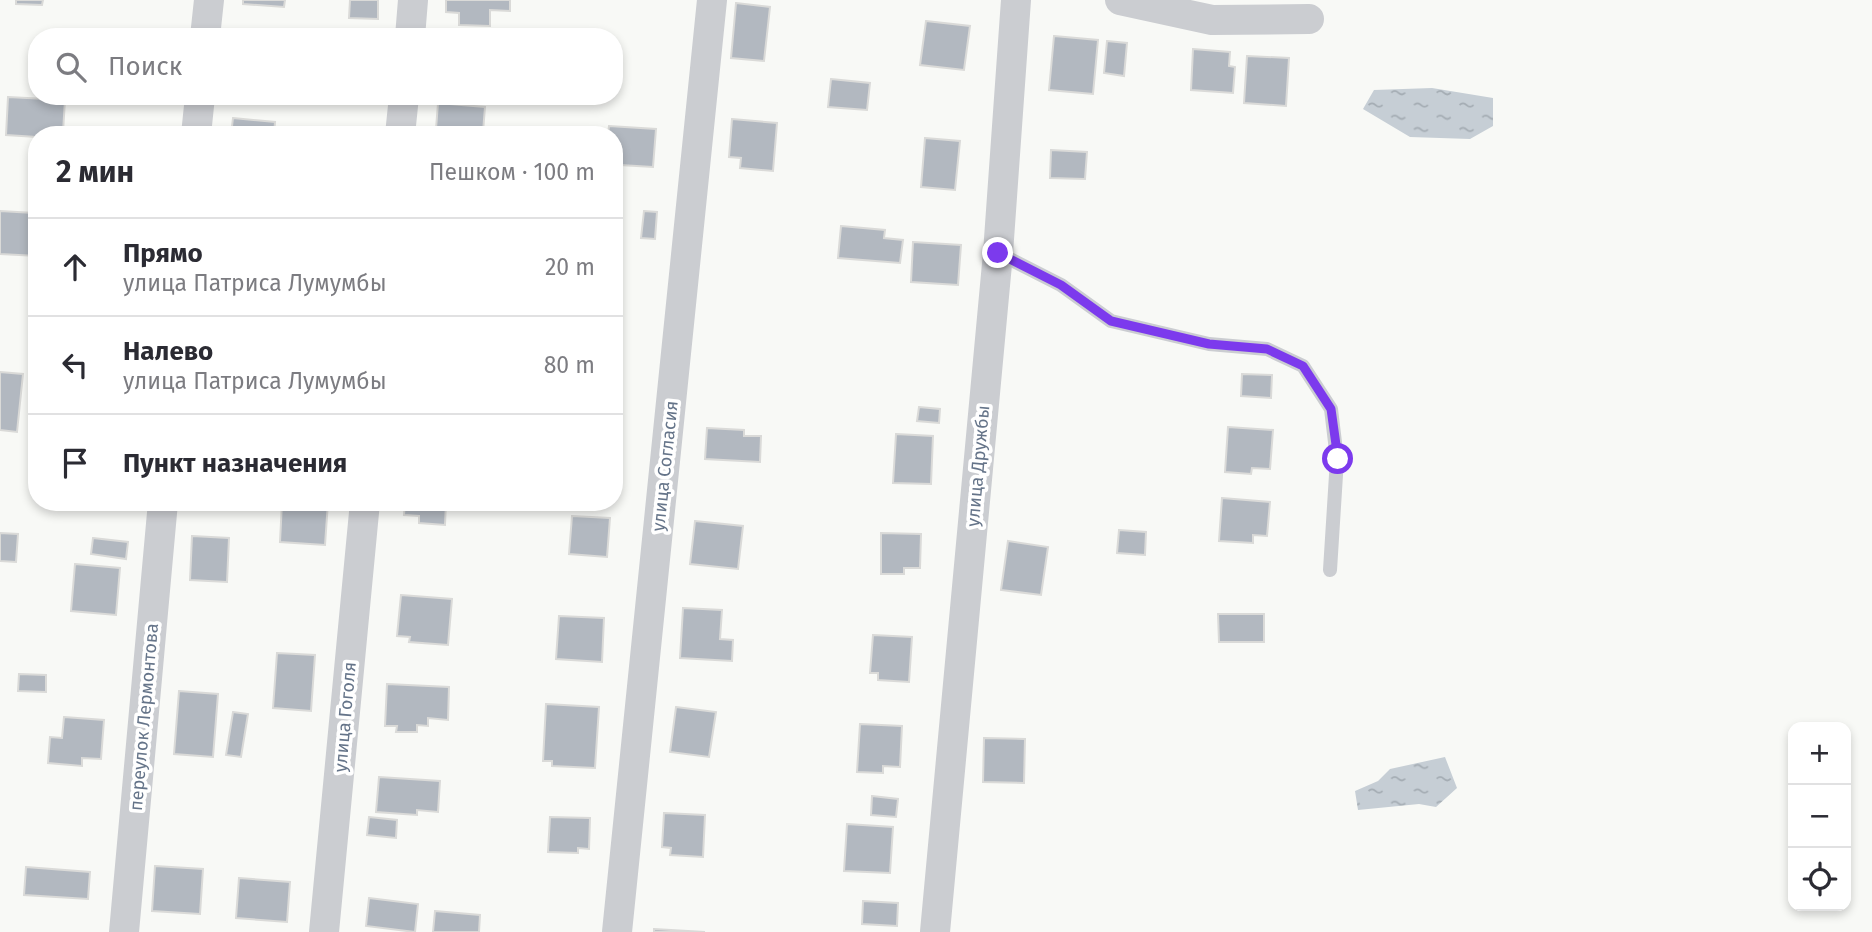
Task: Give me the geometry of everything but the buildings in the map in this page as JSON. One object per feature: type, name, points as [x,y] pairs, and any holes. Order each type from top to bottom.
[{"type":"street","points":[[206,28],[209,0]]},
{"type":"street","points":[[411,28],[413,0]]},
{"type":"street","name":"улица Согласия","points":[[617,932],[712,0]]},
{"type":"street","name":"улица Дружбы","points":[[935,932],[998,253],[1016,0]]},
{"type":"street","points":[[1120,0],[1212,20],[1309,19]]},
{"type":"street","points":[[197,126],[199,105]]},
{"type":"street","points":[[401,126],[403,105]]},
{"type":"street","name":"переулок Лермонтова","points":[[124,932],[162,511]]},
{"type":"street","name":"улица Гоголя","points":[[324,932],[364,511]]},
{"type":"lane","points":[[998,253],[1061,285],[1111,321],[1209,344],[1267,349],[1303,366],[1331,409],[1338,459],[1331,570]]},
{"type":"water","points":[[1432,88],[1493,98],[1493,126],[1470,139],[1410,137],[1363,109],[1374,90]]},
{"type":"water","points":[[1445,757],[1457,788],[1436,807],[1419,804],[1358,810],[1355,791],[1378,781],[1390,769]]},
{"type":"route","points":[[998,253],[1061,285],[1111,321],[1209,344],[1267,349],[1303,366],[1331,409],[1338,459]]}]
